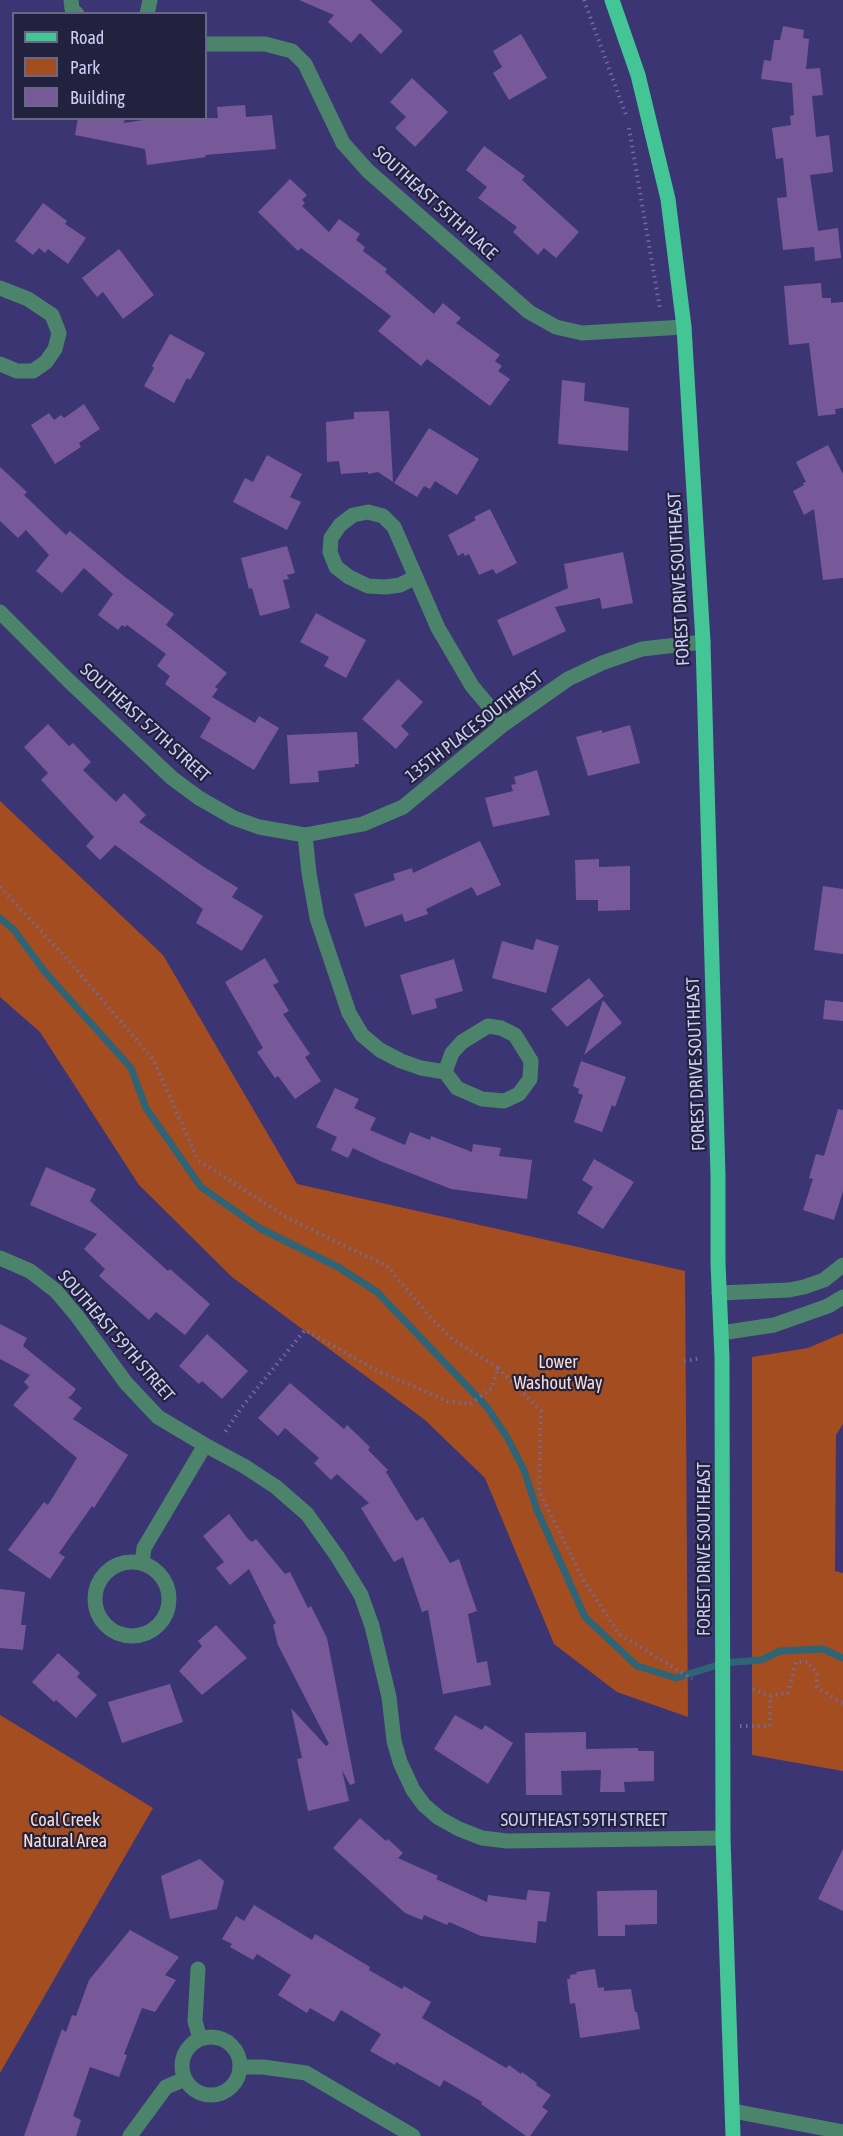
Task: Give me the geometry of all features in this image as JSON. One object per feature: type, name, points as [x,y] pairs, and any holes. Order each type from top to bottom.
[{"type":"main road","name":"FOREST DRIVE SOUTHEAST","points":[[612,0],[638,75],[668,199],[684,327],[703,642],[718,1153],[724,1726],[723,1838],[733,2136]]},
{"type":"street","name":"SOUTHEAST 55TH PLACE","points":[[207,44],[265,44],[292,51],[305,64],[344,143],[368,171],[529,312],[556,327],[582,333],[684,327]]},
{"type":"street","points":[[0,288],[28,299],[52,315],[59,333],[55,349],[46,362],[33,371],[17,371],[0,364]]},
{"type":"street","points":[[416,577],[400,585],[368,586],[349,577],[336,567],[330,552],[331,537],[340,525],[353,515],[368,512],[382,516],[394,527],[416,577],[438,628],[472,686],[504,724]]},
{"type":"street","name":"SOUTHEAST 57TH STREET","points":[[0,612],[68,680],[181,785],[234,818],[259,827],[305,835]]},
{"type":"street","name":"135TH PLACE SOUTHEAST","points":[[305,835],[363,824],[403,807],[504,724],[567,679],[602,663],[642,649],[703,642]]},
{"type":"street","points":[[305,835],[317,918],[349,1013],[362,1035],[380,1050],[421,1068],[445,1072],[457,1088],[482,1099],[504,1101],[519,1094],[530,1079],[531,1061],[515,1035],[501,1028],[488,1026],[477,1032],[452,1053],[445,1072]]},
{"type":"street","name":"SOUTHEAST 59TH STREET","points":[[0,1258],[30,1271],[56,1291],[126,1383],[158,1417],[244,1466],[276,1487],[307,1514],[361,1595],[372,1626],[389,1697],[394,1741],[400,1762],[423,1805],[439,1818],[482,1838],[507,1841],[723,1838]]},
{"type":"street","points":[[720,1293],[789,1290],[804,1287],[824,1280],[843,1265]]},
{"type":"street","points":[[721,1333],[774,1324],[828,1306],[843,1297]]},
{"type":"street","points":[[142,1563],[144,1548],[210,1448]]},
{"type":"street","points":[[129,1562],[142,1563],[153,1568],[168,1587],[170,1599],[168,1611],[162,1622],[153,1630],[136,1636],[118,1634],[100,1618],[95,1606],[99,1582],[107,1572],[118,1565],[129,1562]]},
{"type":"street","points":[[198,1969],[195,2021],[200,2039]]},
{"type":"street","points":[[220,2038],[235,2049],[241,2067],[239,2077],[226,2092],[207,2095],[198,2092],[185,2079],[183,2060],[192,2044],[200,2039],[220,2038]]},
{"type":"street","points":[[241,2067],[274,2068],[306,2073],[413,2136]]},
{"type":"street","points":[[130,2136],[166,2087],[185,2079]]},
{"type":"street","points":[[733,2111],[843,2132]]},
{"type":"path","points":[[584,0],[628,120],[660,309]]},
{"type":"path","points":[[0,887],[69,961],[153,1059],[198,1160],[286,1217],[387,1266],[429,1316],[452,1339],[498,1368],[541,1411],[539,1491],[584,1581],[619,1634],[692,1678]]},
{"type":"path","points":[[210,1448],[305,1330],[378,1371],[447,1401],[470,1404],[492,1388],[498,1368]]},
{"type":"path","points":[[684,1361],[701,1358]]},
{"type":"path","points":[[753,1689],[770,1696],[788,1693],[796,1662],[809,1662],[816,1673],[817,1687],[843,1704]]},
{"type":"path","points":[[724,1726],[770,1726],[770,1696]]},
{"type":"green space","name":"Lower Washout Way","points":[[0,801],[163,955],[297,1184],[685,1271],[688,1717],[617,1692],[554,1644],[485,1478],[425,1420],[232,1277],[139,1185],[40,1032],[0,997]]},
{"type":"green space","points":[[843,1333],[843,1424],[836,1435],[835,1571],[843,1573],[843,1771],[752,1755],[752,1357],[808,1348]]},
{"type":"green space","name":"Coal Creek Natural Area","points":[[0,1715],[153,1808],[0,2073]]},
{"type":"building","points":[[299,0],[370,0],[403,31],[381,54],[360,33],[351,43],[328,22],[334,15]]},
{"type":"building","points":[[783,26],[804,30],[803,38],[809,39],[806,69],[820,68],[823,95],[812,96],[816,137],[829,135],[833,172],[810,175],[818,231],[838,228],[841,258],[815,261],[814,247],[783,250],[777,198],[787,197],[783,158],[776,159],[772,128],[791,125],[790,116],[794,115],[792,83],[761,79],[764,60],[771,61],[774,40],[780,40]]},
{"type":"building","points":[[521,34],[547,78],[509,100],[493,73],[502,67],[493,51]]},
{"type":"building","points":[[412,78],[448,112],[415,147],[395,128],[406,117],[390,102]]},
{"type":"building","points":[[245,105],[246,117],[272,115],[276,149],[205,155],[206,157],[147,165],[145,149],[75,135],[78,120],[125,120],[124,123],[143,120],[207,120],[207,118],[218,118],[217,107]]},
{"type":"building","points":[[484,146],[525,176],[522,180],[579,232],[556,258],[544,248],[538,255],[513,232],[517,227],[478,198],[487,187],[466,170]]},
{"type":"building","points":[[290,179],[307,195],[302,200],[305,203],[302,206],[329,232],[339,219],[360,234],[356,240],[365,247],[363,251],[387,269],[385,272],[434,314],[443,303],[461,318],[456,323],[500,355],[495,361],[502,366],[498,371],[510,379],[490,406],[427,359],[421,366],[378,331],[391,316],[301,248],[298,251],[258,212]]},
{"type":"building","points":[[43,203],[67,221],[65,224],[86,238],[68,264],[48,249],[45,253],[39,248],[33,255],[15,241]]},
{"type":"building","points":[[119,249],[154,295],[123,319],[103,292],[97,297],[82,278]]},
{"type":"building","points":[[821,283],[822,298],[831,298],[831,303],[843,302],[843,408],[835,409],[836,414],[818,416],[809,343],[789,345],[784,286]]},
{"type":"building","points":[[170,334],[205,353],[190,380],[187,378],[174,403],[144,386]]},
{"type":"building","points":[[562,380],[585,383],[584,401],[629,408],[628,451],[558,444]]},
{"type":"building","points":[[84,404],[100,429],[79,443],[81,447],[55,464],[31,425],[49,413],[54,420],[61,415],[64,418]]},
{"type":"building","points":[[389,411],[393,482],[378,472],[341,474],[339,461],[327,462],[326,422],[354,419],[354,412]]},
{"type":"building","points":[[429,428],[479,459],[457,495],[435,481],[430,489],[424,486],[417,497],[394,483]]},
{"type":"building","points":[[828,445],[843,474],[843,578],[823,580],[814,509],[804,515],[793,491],[806,482],[796,462]]},
{"type":"building","points":[[267,455],[302,474],[290,497],[301,502],[287,530],[233,502],[245,478],[253,482]]},
{"type":"building","points":[[0,467],[27,492],[24,495],[66,535],[70,531],[174,614],[166,625],[227,673],[215,687],[218,689],[212,697],[255,723],[259,716],[279,728],[254,770],[200,737],[211,718],[165,684],[170,676],[157,666],[166,654],[127,625],[125,627],[122,625],[118,630],[98,615],[113,594],[84,568],[62,593],[36,571],[49,555],[26,530],[18,538],[0,521]]},
{"type":"building","points":[[490,509],[517,563],[496,574],[493,569],[479,575],[469,554],[465,556],[463,553],[458,556],[448,535],[476,520],[474,517]]},
{"type":"building","points":[[287,546],[295,573],[287,575],[289,579],[283,580],[290,608],[260,616],[252,588],[249,589],[241,558]]},
{"type":"building","points":[[623,552],[633,603],[602,609],[600,598],[555,607],[566,631],[513,656],[497,620],[568,588],[564,564]]},
{"type":"building","points":[[316,613],[366,640],[346,678],[324,666],[329,657],[300,642]]},
{"type":"building","points":[[398,679],[423,702],[401,726],[409,734],[396,749],[362,719]]},
{"type":"building","points":[[48,724],[69,746],[73,743],[91,762],[83,770],[116,802],[124,793],[146,815],[139,822],[238,888],[232,897],[263,916],[242,951],[196,923],[203,909],[115,845],[100,860],[86,846],[94,837],[41,780],[48,773],[24,747]]},
{"type":"building","points":[[630,725],[640,763],[588,776],[576,737]]},
{"type":"building","points":[[357,732],[359,764],[355,764],[355,767],[318,771],[319,782],[290,784],[287,735]]},
{"type":"building","points":[[537,770],[550,815],[493,827],[485,798],[513,791],[511,785],[516,784],[514,777]]},
{"type":"building","points":[[480,841],[501,885],[477,896],[472,887],[426,909],[428,914],[405,922],[402,914],[365,927],[354,894],[395,880],[393,874],[412,868],[413,873]]},
{"type":"building","points":[[599,859],[599,867],[630,866],[630,910],[598,911],[598,900],[576,900],[575,860]]},
{"type":"building","points":[[823,886],[843,889],[843,954],[814,950]]},
{"type":"building","points":[[536,939],[559,946],[546,993],[492,978],[502,941],[533,950]]},
{"type":"building","points":[[265,958],[279,982],[273,985],[289,1011],[283,1014],[310,1054],[305,1057],[321,1081],[295,1099],[278,1076],[275,1078],[257,1052],[263,1048],[225,982]]},
{"type":"building","points":[[454,959],[463,991],[435,999],[437,1008],[412,1015],[400,975]]},
{"type":"building","points":[[589,978],[604,996],[567,1027],[551,1009]]},
{"type":"building","points":[[603,1000],[622,1023],[584,1055]]},
{"type":"building","points":[[825,1000],[843,1002],[843,1021],[823,1019]]},
{"type":"building","points":[[581,1061],[626,1077],[615,1107],[612,1105],[602,1132],[574,1122],[583,1095],[578,1093],[579,1089],[573,1086]]},
{"type":"building","points":[[335,1088],[359,1099],[354,1108],[376,1118],[370,1130],[405,1145],[410,1132],[430,1140],[431,1136],[472,1152],[473,1144],[501,1148],[499,1156],[532,1160],[527,1199],[451,1189],[353,1148],[348,1158],[331,1150],[337,1137],[316,1127]]},
{"type":"building","points":[[838,1109],[843,1110],[843,1191],[834,1220],[803,1210],[813,1179],[809,1178],[816,1154],[824,1156]]},
{"type":"building","points":[[594,1159],[634,1182],[603,1229],[577,1213],[593,1187],[582,1180]]},
{"type":"building","points":[[46,1167],[96,1189],[90,1201],[168,1271],[170,1269],[210,1304],[185,1335],[156,1312],[149,1320],[99,1276],[105,1269],[84,1249],[97,1234],[30,1205]]},
{"type":"building","points":[[0,1324],[27,1338],[23,1346],[76,1389],[68,1397],[82,1408],[73,1419],[128,1455],[94,1508],[92,1506],[59,1553],[65,1557],[50,1579],[8,1550],[44,1502],[48,1505],[77,1458],[13,1405],[29,1387],[24,1382],[30,1375],[0,1359]]},
{"type":"building","points":[[207,1334],[248,1371],[222,1399],[202,1381],[199,1384],[179,1366]]},
{"type":"building","points":[[290,1383],[344,1429],[347,1425],[370,1447],[368,1450],[388,1470],[386,1472],[416,1521],[423,1517],[450,1563],[459,1559],[477,1611],[468,1614],[477,1663],[487,1661],[491,1685],[443,1694],[428,1610],[422,1612],[403,1557],[394,1562],[361,1508],[369,1503],[337,1474],[331,1480],[314,1463],[319,1458],[285,1428],[278,1436],[258,1418]]},
{"type":"building","points":[[229,1514],[248,1539],[252,1542],[256,1539],[285,1574],[290,1572],[308,1608],[311,1606],[327,1638],[355,1783],[350,1785],[342,1770],[349,1801],[308,1811],[297,1759],[302,1758],[291,1708],[326,1746],[329,1744],[278,1645],[273,1625],[276,1623],[249,1569],[230,1585],[216,1568],[224,1562],[203,1536]]},
{"type":"building","points":[[0,1589],[25,1592],[21,1625],[26,1625],[23,1650],[0,1648]]},
{"type":"building","points":[[216,1625],[247,1658],[202,1695],[179,1671],[202,1646],[198,1641]]},
{"type":"building","points":[[58,1653],[80,1673],[77,1677],[97,1695],[76,1718],[32,1682]]},
{"type":"building","points":[[170,1684],[183,1722],[122,1743],[108,1702]]},
{"type":"building","points":[[455,1715],[482,1730],[485,1725],[513,1743],[488,1784],[434,1749]]},
{"type":"building","points":[[586,1732],[586,1749],[638,1748],[638,1751],[654,1751],[654,1781],[624,1782],[625,1792],[600,1792],[601,1770],[561,1771],[562,1795],[526,1795],[525,1733]]},
{"type":"building","points":[[360,1818],[403,1853],[398,1858],[438,1876],[436,1879],[487,1902],[488,1895],[526,1900],[528,1890],[550,1892],[546,1922],[538,1921],[536,1943],[481,1936],[449,1922],[447,1925],[424,1915],[422,1920],[405,1913],[333,1848]]},
{"type":"building","points":[[843,1849],[843,1911],[818,1899]]},
{"type":"building","points":[[200,1859],[224,1881],[217,1909],[170,1919],[161,1876]]},
{"type":"building","points":[[657,1890],[657,1924],[625,1925],[625,1936],[598,1936],[597,1891]]},
{"type":"building","points":[[254,1905],[312,1940],[315,1934],[370,1967],[369,1970],[402,1989],[404,1986],[431,2002],[422,2018],[506,2068],[509,2065],[521,2074],[522,2072],[537,2083],[536,2085],[551,2095],[542,2107],[548,2111],[530,2136],[526,2136],[481,2104],[482,2102],[444,2080],[440,2087],[396,2062],[395,2065],[370,2051],[381,2034],[341,2010],[334,2022],[310,2008],[307,2013],[278,1995],[291,1975],[257,1954],[253,1960],[230,1947],[232,1944],[222,1939],[236,1916],[244,1921]]},
{"type":"building","points":[[130,1930],[179,1957],[165,1975],[176,1980],[155,2012],[142,2008],[124,2054],[127,2055],[119,2077],[90,2067],[73,2116],[81,2120],[76,2136],[24,2136],[62,2029],[66,2032],[72,2015],[76,2016],[89,1980]]},
{"type":"building","points":[[595,1969],[598,1988],[604,1987],[604,1991],[631,1989],[640,2029],[580,2038],[575,2003],[570,2004],[567,1979],[570,1979],[570,1975],[577,1974],[576,1972]]},
{"type":"waterway","points":[[0,918],[14,930],[45,972],[131,1068],[146,1108],[201,1187],[261,1229],[338,1267],[377,1292],[487,1407],[507,1437],[524,1470],[537,1510],[585,1617],[637,1666],[676,1678],[724,1663],[761,1660],[780,1651],[823,1649],[843,1658]]}]
